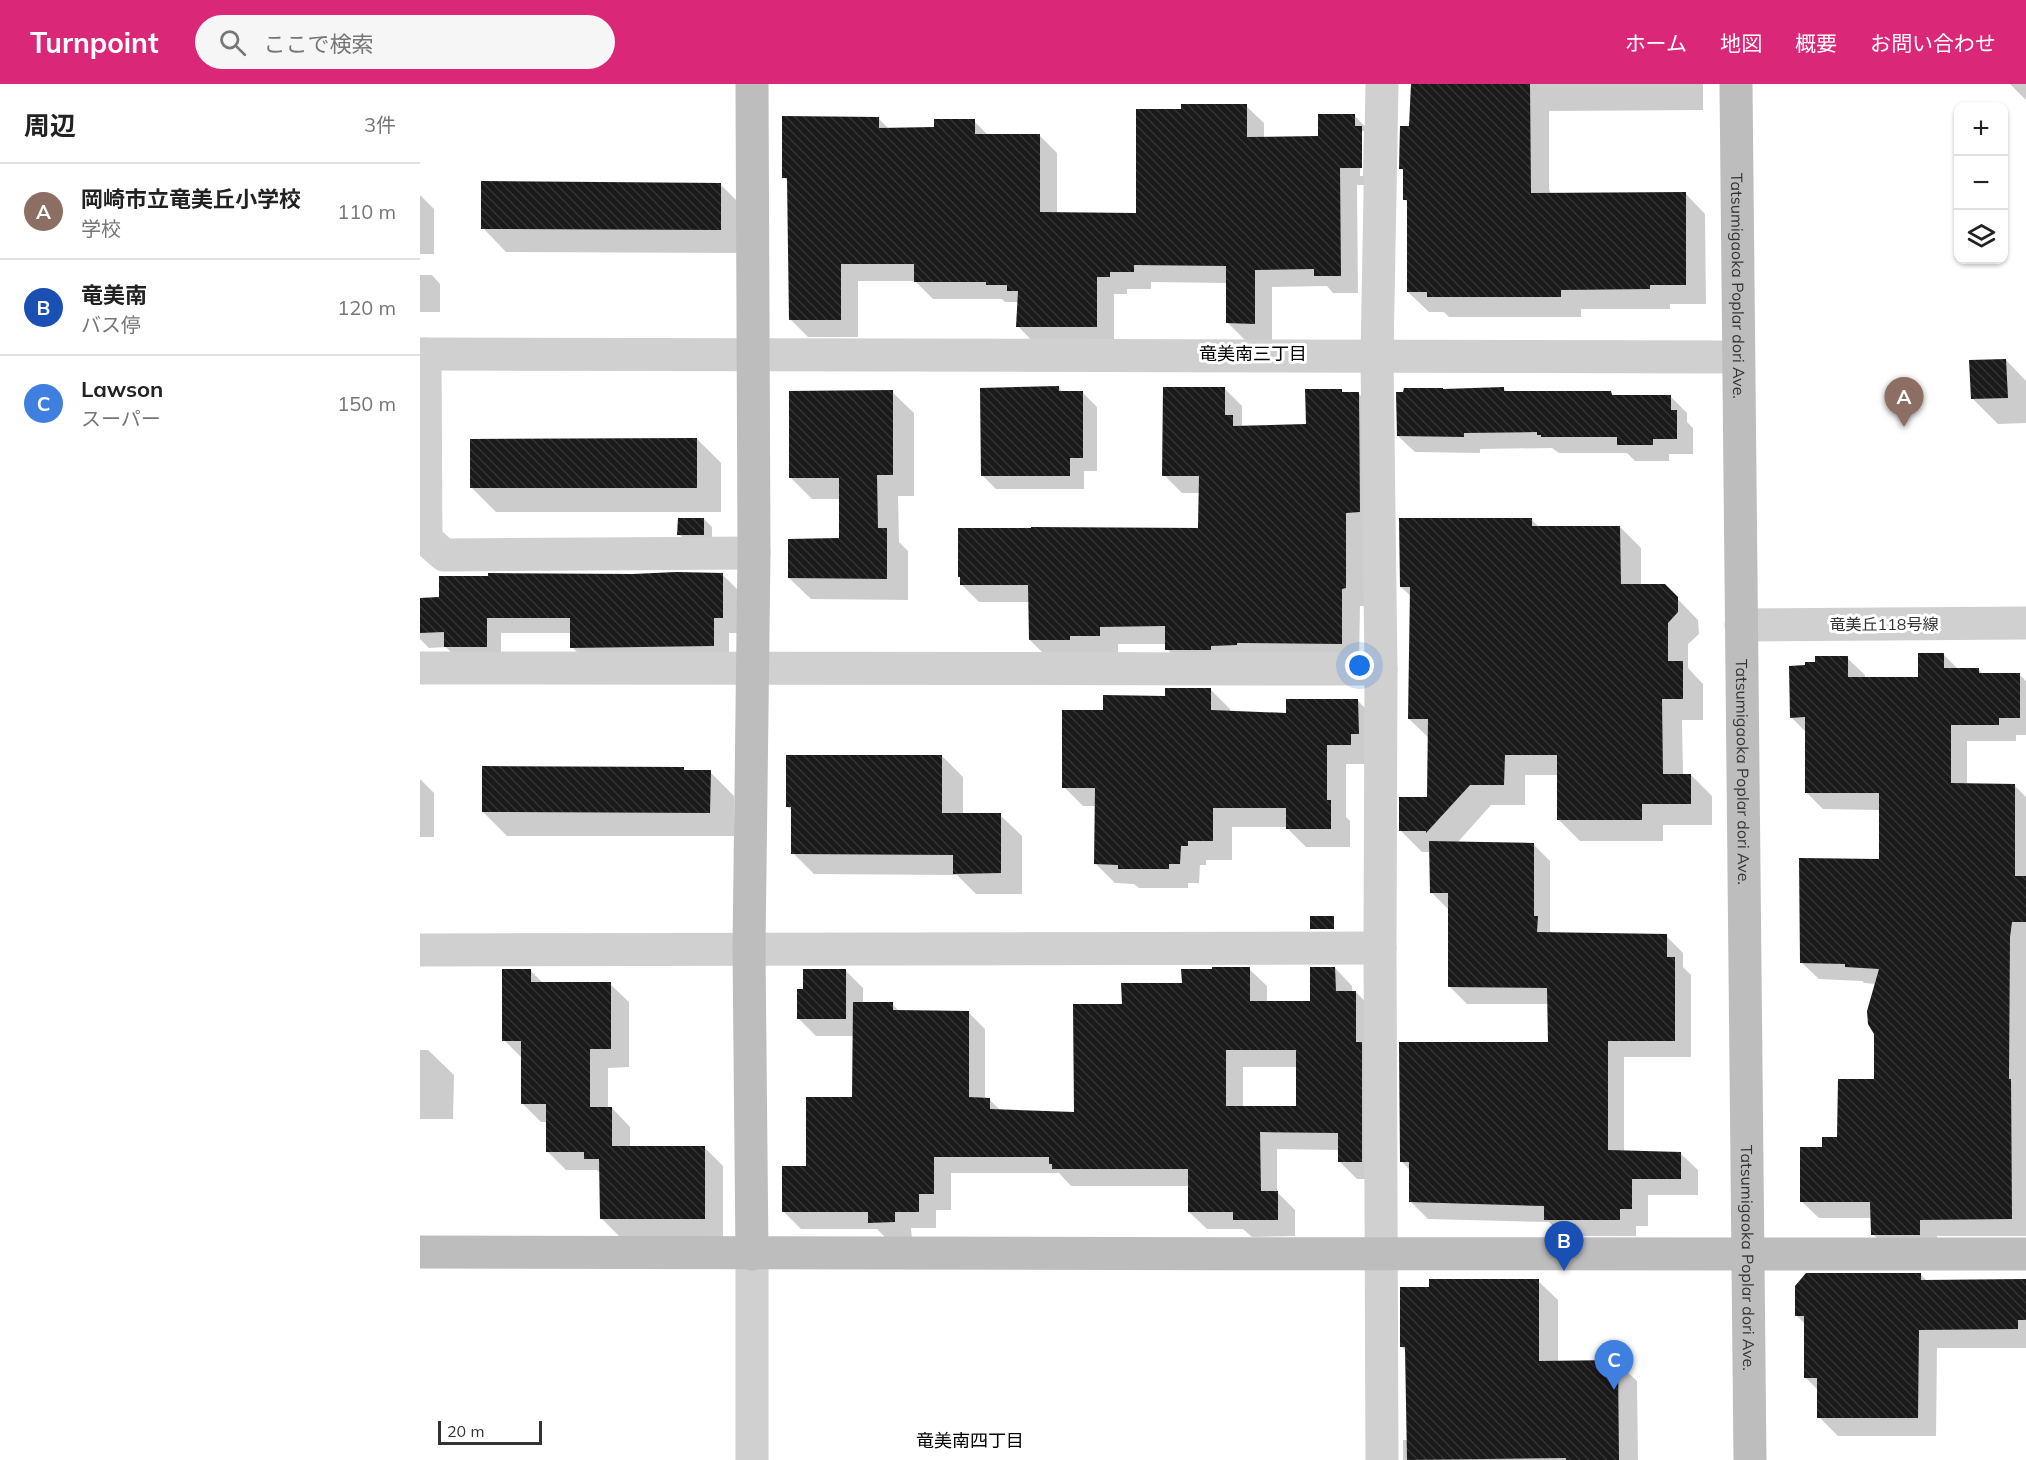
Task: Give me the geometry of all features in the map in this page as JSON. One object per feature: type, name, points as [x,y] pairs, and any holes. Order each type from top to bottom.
[{"type":"street","points":[[752,84],[754,553],[749,949],[752,1460]]},
{"type":"street","points":[[1382,84],[1377,357],[1381,669],[1382,1460]]},
{"type":"street","name":"Tatsumigaoka Poplar dori Ave.","points":[[1736,84],[1750,1460]]},
{"type":"street","points":[[754,553],[444,555],[426,538],[423,354],[1738,357]]},
{"type":"street","name":"竜美丘118号線","points":[[1741,625],[2026,623]]},
{"type":"street","points":[[420,668],[1381,669]]},
{"type":"street","points":[[420,950],[1380,948]]},
{"type":"street","points":[[420,1252],[2026,1254]]},
{"type":"building","points":[[1411,84],[1530,84],[1531,193],[1686,192],[1686,285],[1650,285],[1650,289],[1561,290],[1561,297],[1427,297],[1427,292],[1407,292],[1407,200],[1403,200],[1403,169],[1399,169],[1400,126],[1409,126]]},
{"type":"building","points":[[1181,104],[1247,104],[1247,137],[1318,136],[1318,114],[1355,114],[1355,126],[1362,126],[1362,168],[1340,168],[1341,276],[1314,276],[1314,269],[1255,270],[1255,324],[1226,323],[1226,266],[1134,265],[1134,272],[1110,272],[1110,277],[1097,277],[1097,327],[1016,327],[1018,291],[1007,291],[1007,285],[986,285],[986,282],[914,282],[914,264],[841,264],[841,320],[789,320],[787,178],[782,178],[782,116],[879,117],[879,128],[934,127],[934,119],[975,119],[975,134],[1040,134],[1040,212],[1136,213],[1136,109],[1181,109]]},
{"type":"building","points":[[481,181],[721,183],[721,230],[481,229]]},
{"type":"building","points":[[2006,359],[2008,398],[1971,399],[1969,360]]},
{"type":"building","points":[[1059,386],[1059,391],[1083,391],[1083,458],[1070,458],[1070,476],[981,476],[980,388]]},
{"type":"building","points":[[1163,387],[1225,387],[1225,415],[1233,415],[1233,426],[1306,424],[1305,389],[1342,389],[1342,392],[1359,392],[1360,512],[1346,513],[1346,588],[1342,589],[1342,644],[1237,643],[1237,645],[1211,646],[1211,650],[1165,650],[1165,626],[1100,627],[1100,636],[1070,636],[1070,640],[1029,640],[1028,585],[960,585],[958,528],[1198,528],[1199,476],[1162,476]]},
{"type":"building","points":[[1504,387],[1504,391],[1611,391],[1612,395],[1671,395],[1671,410],[1677,410],[1677,439],[1653,439],[1653,445],[1617,445],[1617,437],[1541,437],[1537,435],[1537,432],[1464,433],[1464,437],[1397,436],[1396,392],[1403,392],[1404,388]]},
{"type":"building","points":[[893,390],[893,475],[877,475],[878,528],[887,528],[887,579],[788,578],[788,539],[839,538],[839,478],[789,478],[789,391]]},
{"type":"building","points":[[697,438],[697,488],[470,488],[470,439]]},
{"type":"building","points":[[678,518],[704,518],[704,535],[677,535]]},
{"type":"building","points":[[1399,518],[1532,518],[1532,526],[1620,526],[1621,584],[1665,584],[1678,597],[1678,612],[1668,623],[1668,661],[1683,661],[1683,699],[1662,699],[1663,774],[1691,774],[1691,804],[1642,804],[1642,820],[1557,820],[1557,755],[1505,755],[1504,785],[1470,785],[1426,833],[1426,831],[1399,831],[1399,797],[1427,797],[1428,719],[1408,719],[1410,587],[1400,587]]},
{"type":"building","points":[[488,573],[723,573],[723,618],[714,618],[714,646],[570,648],[570,618],[487,618],[487,647],[444,647],[444,632],[420,633],[420,598],[439,597],[439,576],[488,576]]},
{"type":"building","points":[[1918,653],[1944,653],[1944,668],[1979,668],[1979,673],[2020,673],[2020,718],[1999,718],[1999,725],[1951,725],[1951,783],[2015,784],[2015,876],[2026,876],[2026,922],[2012,922],[2010,937],[2009,1079],[2011,1079],[2012,1219],[1920,1220],[1920,1235],[1871,1235],[1870,1202],[1800,1202],[1800,1147],[1822,1147],[1822,1137],[1837,1137],[1838,1079],[1874,1079],[1874,1034],[1868,1024],[1867,1011],[1879,969],[1845,967],[1845,964],[1800,963],[1799,858],[1879,859],[1879,793],[1805,793],[1805,717],[1790,718],[1789,666],[1815,662],[1815,656],[1848,656],[1848,677],[1918,677]]},
{"type":"building","points":[[1165,688],[1211,688],[1211,710],[1286,713],[1286,699],[1358,699],[1359,734],[1351,734],[1351,745],[1327,745],[1327,800],[1331,800],[1331,829],[1286,829],[1286,808],[1213,808],[1213,841],[1188,841],[1188,846],[1181,846],[1180,864],[1169,864],[1169,869],[1118,869],[1118,865],[1094,864],[1095,788],[1062,788],[1062,710],[1103,710],[1103,695],[1165,696]]},
{"type":"building","points":[[786,755],[942,755],[942,813],[1001,813],[1001,873],[953,874],[953,855],[791,854],[791,807],[786,807]]},
{"type":"building","points":[[482,766],[684,767],[684,770],[711,770],[710,813],[482,812]]},
{"type":"building","points":[[1429,841],[1534,843],[1534,916],[1538,916],[1537,932],[1667,934],[1667,957],[1675,957],[1675,1041],[1608,1041],[1608,1150],[1681,1152],[1681,1179],[1632,1179],[1632,1209],[1620,1209],[1620,1220],[1544,1220],[1544,1206],[1409,1202],[1409,1162],[1400,1162],[1399,1042],[1548,1042],[1547,988],[1448,987],[1448,893],[1430,893]]},
{"type":"building","points":[[1310,916],[1334,916],[1334,929],[1310,929]]},
{"type":"building","points":[[1212,967],[1250,967],[1250,1001],[1310,1001],[1310,967],[1335,967],[1336,991],[1356,991],[1356,1042],[1362,1042],[1362,1162],[1338,1162],[1338,1133],[1260,1132],[1261,1191],[1278,1191],[1278,1220],[1233,1220],[1233,1212],[1188,1212],[1188,1169],[1052,1169],[1049,1157],[934,1157],[934,1194],[919,1194],[919,1212],[895,1212],[895,1222],[868,1223],[868,1212],[782,1212],[782,1166],[806,1166],[806,1097],[852,1097],[853,1002],[893,1002],[893,1010],[969,1011],[969,1097],[990,1098],[990,1109],[1074,1112],[1073,1004],[1122,1004],[1121,983],[1182,983],[1181,969],[1212,969]],"holes":[[[1226,1050],[1296,1050],[1296,1106],[1226,1106]]]},
{"type":"building","points":[[502,969],[531,969],[531,982],[611,982],[611,1049],[590,1049],[590,1107],[612,1107],[612,1146],[705,1146],[705,1219],[600,1219],[599,1159],[584,1159],[584,1152],[546,1152],[546,1104],[521,1104],[521,1041],[502,1041]]},
{"type":"building","points":[[803,969],[846,969],[846,1019],[797,1019],[797,989],[803,989]]},
{"type":"building","points":[[1806,1273],[1921,1273],[1921,1280],[2026,1279],[2026,1320],[2018,1320],[2018,1329],[1919,1330],[1918,1418],[1817,1418],[1817,1378],[1804,1378],[1804,1316],[1795,1316],[1795,1286]]},
{"type":"building","points":[[1429,1279],[1539,1279],[1539,1361],[1618,1360],[1619,1460],[1566,1460],[1566,1458],[1407,1460],[1405,1347],[1400,1347],[1400,1287],[1429,1287]]},
{"type":"place","name":"岡崎市立竜美丘小学校","points":[[1904,427]]},
{"type":"place","name":"竜美南","points":[[1564,1271]]},
{"type":"place","name":"Lawson","points":[[1614,1390]]},
{"type":"district","name":"竜美南三丁目","points":[[1253,354]]},
{"type":"district","name":"竜美南四丁目","points":[[970,1441]]}]
